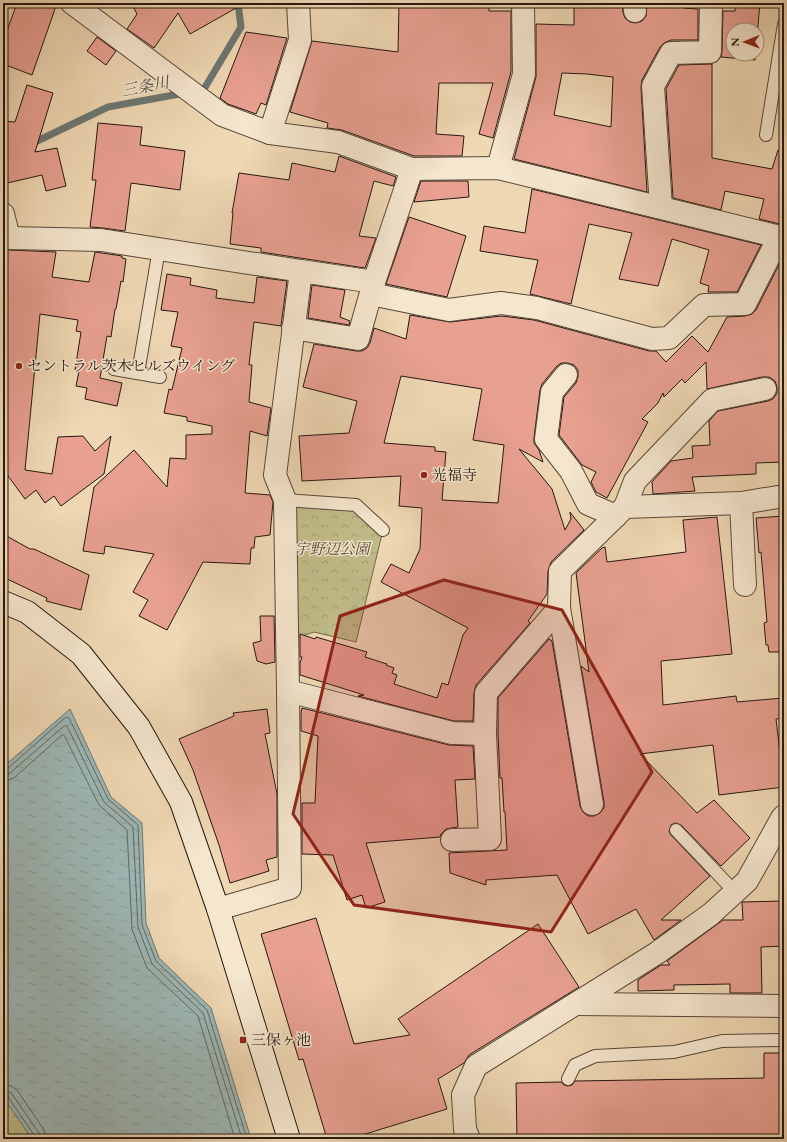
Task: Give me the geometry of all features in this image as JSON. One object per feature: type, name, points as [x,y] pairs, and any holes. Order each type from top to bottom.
[{"type":"street","points":[[3,214],[8,238],[101,240],[301,271],[373,288],[449,310],[501,303],[537,308],[652,339],[669,338],[704,305],[745,304],[782,238],[498,168],[412,169],[338,142],[270,133],[222,115],[72,3]]},
{"type":"street","points":[[270,133],[300,40],[298,3]]},
{"type":"street","points":[[498,168],[524,74],[523,3]]},
{"type":"street","points":[[661,207],[653,86],[671,53],[710,52],[711,3]]},
{"type":"street","points":[[293,328],[358,339],[412,169]]},
{"type":"street","points":[[218,909],[290,888],[285,500],[275,475],[301,271]]},
{"type":"street","points":[[566,375],[552,392],[546,440],[571,471],[588,504],[621,511],[741,503],[784,496]]},
{"type":"street","points":[[592,804],[559,608],[560,572],[621,511],[635,481],[712,400],[765,389]]},
{"type":"street","points":[[741,503],[745,585]]},
{"type":"street","points":[[3,602],[27,612],[81,654],[139,727],[181,802],[218,909],[289,1139]]},
{"type":"street","points":[[452,840],[490,839],[485,734],[486,694],[559,608]]},
{"type":"street","points":[[288,691],[452,733],[485,734]]},
{"type":"street","points":[[469,1139],[466,1129],[463,1095],[476,1066],[663,949],[712,914],[747,881],[784,816]]},
{"type":"street","points":[[576,1004],[784,1006]]},
{"type":"lane","points":[[766,135],[784,24]]},
{"type":"lane","points":[[138,373],[159,249]]},
{"type":"lane","points":[[114,369],[160,376]]},
{"type":"lane","points":[[285,500],[356,505],[383,530]]},
{"type":"lane","points":[[676,830],[735,892]]},
{"type":"lane","points":[[568,1079],[575,1065],[595,1056],[674,1052],[722,1041],[784,1040]]},
{"type":"highlighted area","points":[[444,580],[562,610],[652,772],[551,932],[354,905],[293,814],[340,616]]},
{"type":"green space","name":"宇野辺公園","points":[[285,500],[356,505],[383,530],[356,642],[314,632],[299,637],[288,649]]},
{"type":"green space","points":[[3,1080],[62,1139],[3,1139]]},
{"type":"water","name":"三保ヶ池","points":[[70,709],[111,797],[142,823],[146,923],[159,958],[211,1008],[251,1139],[32,1139],[3,1097],[3,767]]},
{"type":"building","points":[[17,3],[57,3],[32,75],[3,64],[3,42]]},
{"type":"building","points":[[131,3],[245,3],[190,34],[178,13],[154,48],[127,29],[137,14]]},
{"type":"building","points":[[399,3],[489,3],[489,11],[511,11],[511,72],[493,138],[479,134],[493,83],[439,83],[436,134],[464,136],[462,156],[414,156],[342,130],[327,128],[328,123],[290,112],[312,41],[398,52]]},
{"type":"building","points":[[574,3],[622,3],[625,18],[630,22],[636,23],[642,21],[646,16],[647,3],[683,3],[684,8],[698,9],[698,40],[671,40],[664,43],[660,47],[642,80],[641,87],[647,192],[514,159],[536,77],[536,24],[574,25]],"holes":[[[562,73],[613,77],[611,127],[554,115]]]},
{"type":"building","points":[[736,3],[760,3],[758,22],[725,22],[725,57],[721,57],[723,11],[735,11]]},
{"type":"building","points":[[246,32],[287,38],[266,105],[261,103],[256,114],[228,104],[220,98]]},
{"type":"building","points":[[97,37],[116,51],[106,65],[87,51]]},
{"type":"building","points":[[712,64],[712,158],[772,169],[778,150],[784,151],[784,225],[759,219],[764,199],[725,191],[721,210],[673,198],[666,89],[679,65]]},
{"type":"building","points":[[27,85],[53,93],[35,152],[57,148],[66,186],[46,191],[42,175],[3,184],[3,121],[15,122]]},
{"type":"building","points":[[98,123],[142,127],[140,145],[185,151],[180,190],[131,183],[125,231],[90,227],[96,180],[92,180]]},
{"type":"building","points":[[339,156],[396,177],[393,186],[374,181],[359,236],[376,238],[365,268],[261,252],[261,248],[230,244],[232,213],[239,173],[289,180],[292,163],[335,172]]},
{"type":"building","points":[[421,181],[468,181],[469,197],[414,202]]},
{"type":"building","points":[[532,189],[761,245],[737,292],[708,292],[709,286],[700,283],[709,250],[672,239],[658,286],[619,279],[632,233],[589,224],[571,304],[530,294],[538,260],[480,251],[484,226],[525,233]]},
{"type":"building","points":[[409,217],[466,236],[447,297],[386,284]]},
{"type":"building","points":[[3,248],[9,250],[56,252],[52,277],[89,282],[95,252],[122,256],[122,258],[126,259],[123,282],[121,281],[111,337],[107,336],[100,378],[122,383],[117,406],[85,399],[87,388],[76,386],[79,371],[75,370],[81,332],[76,331],[78,320],[40,314],[25,470],[52,474],[58,437],[83,436],[95,451],[111,436],[104,474],[61,506],[54,496],[45,503],[36,490],[25,499],[3,469]]},
{"type":"building","points":[[784,255],[784,418],[782,418],[783,462],[756,463],[756,474],[692,477],[695,491],[653,494],[652,482],[671,461],[693,458],[692,446],[710,445],[709,421],[718,411],[773,399],[777,393],[777,387],[775,381],[769,377],[762,377],[707,389],[706,362],[685,383],[682,379],[664,397],[663,393],[658,403],[642,419],[648,422],[607,498],[596,492],[591,482],[596,472],[582,465],[559,435],[564,397],[576,383],[578,370],[574,365],[561,363],[542,384],[534,443],[539,450],[543,462],[519,449],[552,489],[565,530],[571,519],[570,512],[584,530],[551,562],[548,571],[547,594],[528,621],[530,623],[476,685],[474,693],[473,721],[454,721],[358,696],[364,695],[300,675],[300,663],[302,657],[300,657],[300,634],[315,639],[316,637],[367,652],[365,657],[387,664],[386,665],[394,668],[392,673],[397,675],[394,684],[437,698],[442,683],[448,685],[463,635],[468,628],[381,582],[391,564],[409,573],[420,549],[422,508],[399,506],[401,476],[302,481],[299,436],[349,433],[357,401],[303,387],[314,344],[362,351],[367,348],[370,343],[374,328],[406,339],[410,315],[450,322],[501,316],[534,320],[649,351],[656,351],[666,362],[692,336],[708,352],[727,317],[745,316],[752,314],[756,310]],"holes":[[[401,376],[482,389],[473,440],[504,445],[498,503],[442,500],[446,452],[435,451],[435,447],[384,443]]]},
{"type":"building","points":[[167,274],[191,278],[190,285],[217,290],[216,298],[254,303],[257,277],[287,281],[281,326],[254,322],[249,365],[252,365],[249,402],[271,408],[267,436],[250,431],[245,493],[270,495],[273,502],[270,535],[255,537],[254,548],[251,548],[250,564],[203,562],[167,630],[139,616],[148,600],[133,592],[154,554],[105,546],[104,554],[83,551],[94,487],[134,450],[167,487],[170,458],[186,459],[186,435],[212,434],[212,426],[187,421],[187,417],[164,413],[169,389],[172,390],[182,348],[171,346],[178,312],[161,310]]},
{"type":"building","points":[[312,285],[345,290],[340,317],[350,321],[349,325],[308,318]]},
{"type":"building","points":[[784,516],[784,652],[769,652],[768,645],[766,645],[764,623],[767,622],[761,552],[759,553],[756,518]]},
{"type":"building","points":[[717,517],[732,654],[661,661],[663,705],[736,696],[737,702],[783,698],[784,718],[776,719],[784,787],[719,795],[713,745],[640,754],[697,813],[714,800],[750,838],[721,866],[681,825],[675,823],[671,825],[669,831],[671,835],[710,876],[661,920],[681,920],[654,940],[636,909],[588,934],[557,875],[486,880],[486,885],[450,873],[449,853],[507,850],[502,778],[500,778],[498,698],[549,639],[552,641],[580,806],[583,812],[588,816],[594,816],[600,813],[604,808],[581,666],[589,672],[576,573],[602,548],[605,547],[607,562],[686,552],[683,520]]},
{"type":"building","points":[[3,534],[30,549],[34,549],[89,575],[81,610],[46,601],[47,598],[3,577]]},
{"type":"building","points":[[260,616],[274,616],[275,662],[266,664],[257,661],[253,643],[261,641]]},
{"type":"building","points":[[302,708],[449,745],[473,746],[475,779],[455,780],[458,827],[446,829],[440,837],[366,843],[385,902],[366,908],[362,895],[347,900],[333,855],[302,854],[302,803],[315,803],[318,736],[301,731]]},
{"type":"building","points":[[267,709],[270,733],[265,734],[277,794],[277,857],[266,860],[269,871],[230,883],[219,845],[193,770],[179,739],[234,716],[233,713]]},
{"type":"building","points":[[784,901],[784,946],[761,947],[762,993],[730,993],[730,984],[674,985],[674,990],[638,991],[638,980],[661,965],[670,965],[667,961],[723,920],[743,920],[742,902]]},
{"type":"building","points":[[316,918],[354,1044],[410,1035],[398,1019],[538,924],[579,987],[469,1055],[464,1063],[438,1079],[447,1109],[349,1139],[327,1139],[303,1059],[299,1060],[261,934]]},
{"type":"building","points":[[764,1053],[784,1053],[784,1139],[517,1138],[516,1083],[561,1082],[568,1086],[572,1085],[575,1081],[764,1078]]},
{"type":"waterway","name":"三条川","points":[[197,90],[204,89],[241,27],[238,3]]},
{"type":"waterway","name":"三条川","points":[[31,144],[108,107],[185,93]]},
{"type":"place","name":"セントラル茨木ヒルズウイング","points":[[19,366]]},
{"type":"place","name":"光福寺","points":[[424,475]]},
{"type":"place","name":"三保ヶ池","points":[[243,1040]]}]
